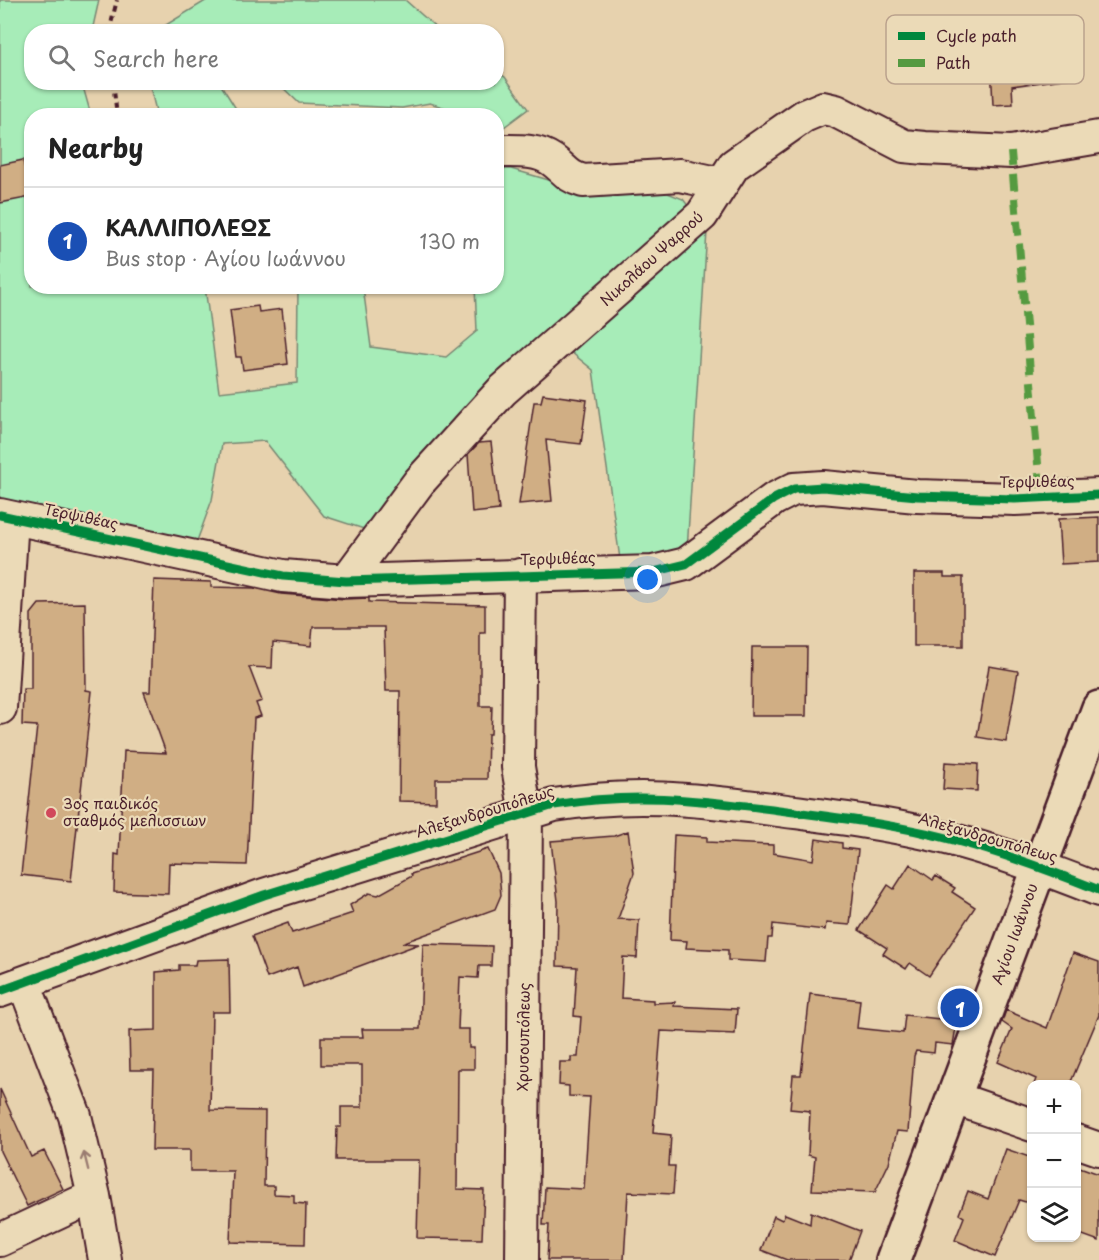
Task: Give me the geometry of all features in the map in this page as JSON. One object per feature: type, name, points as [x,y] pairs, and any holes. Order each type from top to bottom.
[{"type":"street","name":"Νικολάου Ψαρρού","points":[[346,581],[419,482],[502,391],[702,215],[734,165],[804,116],[823,108],[836,111],[904,146],[925,148],[1011,152],[1099,137]]},
{"type":"street","points":[[504,151],[537,152],[553,160],[568,176],[583,181],[680,175],[722,184]]},
{"type":"street","name":"Τερψιθέας","points":[[6,516],[283,576],[346,581],[653,572],[686,564],[774,499],[794,489],[823,487],[917,496],[1015,499],[1099,495]]},
{"type":"street","points":[[0,708],[6,516]]},
{"type":"street","name":"Χρυσουπόλεως","points":[[520,575],[518,767],[520,791],[526,814],[522,1260]]},
{"type":"street","name":"Αγίου Ιωάννου","points":[[893,1260],[1099,708]]},
{"type":"street","name":"Αλεξανδρουπόλεως","points":[[12,987],[264,895],[554,805],[594,799],[633,796],[685,798],[930,834],[1040,867],[1099,890]]},
{"type":"street","points":[[12,987],[75,1116],[94,1196],[105,1260]]},
{"type":"street","points":[[954,1098],[1027,1123]]},
{"type":"street","points":[[1081,1142],[1099,1149]]},
{"type":"street","points":[[0,1240],[94,1196]]},
{"type":"path","points":[[111,24],[117,0]]},
{"type":"path","points":[[114,90],[116,108]]},
{"type":"green space","points":[[0,0],[99,0],[94,24],[24,24],[24,90],[84,90],[89,108],[24,108],[24,294],[206,294],[219,392],[297,383],[298,294],[364,294],[371,347],[446,357],[477,331],[475,294],[504,294],[504,169],[559,183],[581,197],[655,188],[683,199],[707,231],[687,551],[620,559],[593,370],[551,336],[370,531],[324,516],[265,441],[222,444],[212,500],[197,541],[0,499]]},
{"type":"green space","points":[[207,0],[405,0],[432,24],[168,24]]},
{"type":"green space","points":[[504,76],[528,109],[504,127],[504,108],[446,108],[430,103],[402,108],[299,103],[285,90],[504,90]]},
{"type":"green space","points":[[151,90],[224,90],[236,108],[155,108]]},
{"type":"building","points":[[992,84],[1027,84],[1012,86],[1013,104],[993,105]]},
{"type":"building","points":[[23,160],[24,198],[0,203],[0,165]]},
{"type":"building","points":[[258,306],[259,312],[282,309],[288,364],[243,370],[241,357],[236,357],[230,310]]},
{"type":"building","points":[[543,394],[587,400],[581,444],[546,440],[552,501],[519,504],[534,402],[541,402]]},
{"type":"building","points":[[491,442],[499,510],[472,513],[468,454],[479,443]]},
{"type":"building","points":[[1099,517],[1099,562],[1061,564],[1058,519]]},
{"type":"building","points":[[914,573],[944,573],[944,577],[963,577],[963,646],[914,646]]},
{"type":"building","points":[[154,580],[211,582],[211,587],[254,588],[281,594],[345,599],[369,598],[369,602],[485,605],[485,633],[480,633],[480,706],[492,706],[491,734],[488,734],[487,779],[436,779],[436,802],[399,801],[400,691],[386,691],[384,627],[313,627],[311,646],[273,642],[272,668],[249,667],[262,701],[256,703],[261,716],[254,718],[247,865],[169,863],[168,894],[114,892],[115,854],[119,855],[124,751],[166,753],[144,692],[150,692]]},
{"type":"building","points":[[85,603],[86,690],[92,691],[71,881],[21,875],[37,726],[22,725],[23,689],[31,689],[31,614],[39,604]]},
{"type":"building","points":[[752,647],[807,647],[806,716],[751,716]]},
{"type":"building","points":[[989,666],[1018,671],[1006,742],[977,737]]},
{"type":"building","points":[[945,762],[978,764],[977,791],[943,789]]},
{"type":"building","points":[[628,831],[634,873],[618,919],[639,920],[637,958],[623,957],[621,998],[653,1000],[653,1003],[675,1002],[674,1006],[737,1009],[735,1034],[661,1031],[653,1133],[671,1135],[669,1166],[675,1166],[673,1194],[628,1192],[624,1260],[547,1260],[549,1225],[543,1225],[545,1187],[584,1189],[590,1097],[569,1096],[569,1086],[559,1085],[560,1062],[571,1062],[571,1057],[578,1057],[581,1017],[574,1016],[577,967],[557,966],[558,901],[551,841],[614,836]]},
{"type":"building","points":[[674,835],[707,837],[707,842],[773,845],[773,853],[813,860],[816,839],[842,843],[842,848],[858,850],[850,925],[826,923],[825,930],[773,924],[772,938],[768,938],[766,962],[728,960],[728,950],[686,948],[687,941],[670,940]]},
{"type":"building","points":[[488,849],[499,873],[501,895],[495,909],[402,943],[419,944],[303,987],[297,967],[267,978],[252,936],[288,923],[292,933],[353,913],[350,905],[369,893],[378,895],[412,876],[411,874]]},
{"type":"building","points":[[910,864],[933,880],[936,876],[955,888],[952,892],[975,907],[929,976],[910,963],[906,969],[883,954],[887,948],[859,930],[888,885],[894,889]]},
{"type":"building","points":[[423,944],[492,946],[491,966],[479,966],[478,978],[460,977],[458,1029],[469,1029],[469,1048],[474,1048],[474,1069],[458,1069],[457,1189],[484,1190],[482,1239],[417,1238],[419,1160],[336,1160],[337,1127],[341,1127],[341,1107],[362,1107],[362,1065],[321,1065],[321,1037],[363,1037],[362,1029],[420,1029]]},
{"type":"building","points":[[1073,953],[1099,962],[1099,1015],[1072,1080],[1036,1080],[998,1062],[1012,1029],[1002,1022],[1006,1010],[1047,1028]]},
{"type":"building","points":[[229,959],[230,1012],[212,1012],[210,1110],[265,1111],[264,1186],[274,1186],[274,1194],[294,1195],[294,1203],[306,1204],[305,1244],[230,1242],[233,1171],[190,1171],[190,1150],[152,1150],[154,1070],[130,1070],[129,1031],[156,1030],[156,972],[179,970],[179,965],[195,965],[196,960]]},
{"type":"building","points":[[810,994],[860,1000],[857,1028],[903,1033],[905,1015],[957,1021],[953,1045],[935,1043],[934,1053],[916,1051],[908,1132],[897,1131],[889,1163],[875,1192],[812,1190],[815,1157],[808,1155],[810,1111],[790,1109],[793,1075],[801,1075]]},
{"type":"building","points":[[0,1089],[31,1157],[44,1151],[63,1189],[27,1206],[0,1151]]},
{"type":"building","points":[[1006,1149],[1027,1156],[1027,1202],[1019,1200],[995,1257],[955,1240],[964,1217],[959,1214],[968,1191],[988,1199]]},
{"type":"building","points":[[1081,1167],[1099,1174],[1099,1241],[1081,1234]]},
{"type":"building","points":[[811,1212],[860,1231],[849,1260],[787,1260],[761,1250],[774,1216],[782,1220],[785,1214],[810,1224]]},
{"type":"marked path","points":[[1011,152],[1041,498]]},
{"type":"cycle path","points":[[0,515],[283,576],[346,581],[653,572],[686,564],[774,499],[794,489],[823,487],[917,496],[1015,499],[1099,495]]},
{"type":"cycle path","points":[[0,991],[264,895],[554,805],[583,801],[663,798],[715,802],[891,826],[951,839],[994,852],[1099,890]]},
{"type":"place","name":"3ος παιδικός σταθμός μελισσιων","points":[[51,813]]},
{"type":"place","name":"ΚΑΛΛΙΠΟΛΕΩΣ","points":[[960,1008]]}]
